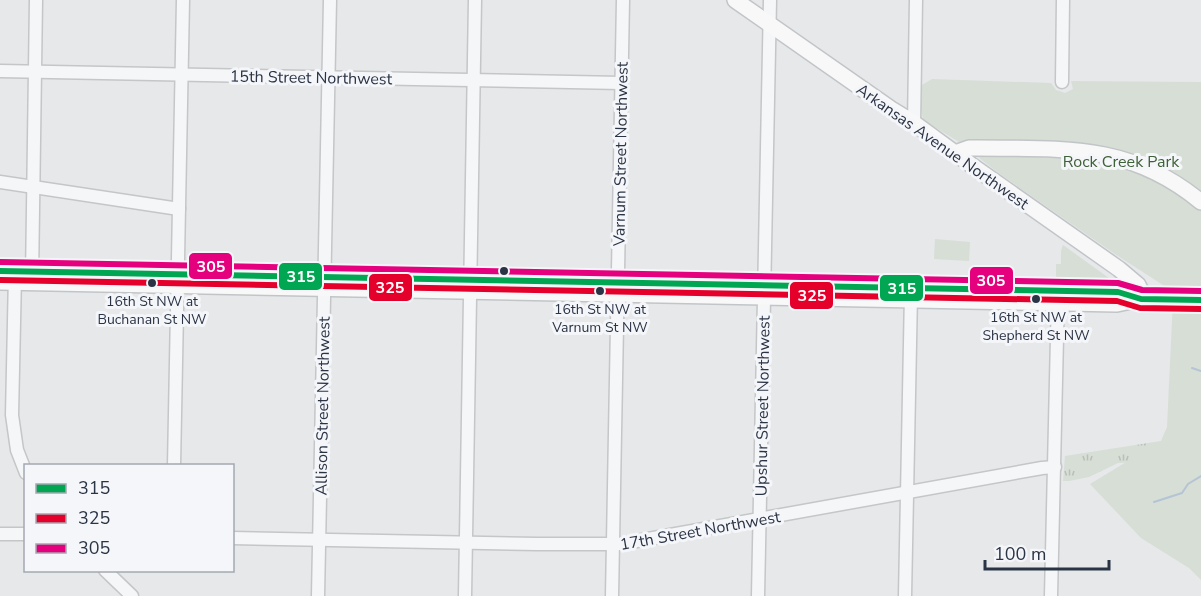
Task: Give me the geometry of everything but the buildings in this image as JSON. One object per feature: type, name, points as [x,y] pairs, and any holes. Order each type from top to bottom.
[{"type":"main road","name":"Arkansas Avenue Northwest","points":[[735,0],[914,123],[1128,276],[1139,286],[1141,299]]},
{"type":"main road","points":[[955,153],[969,148],[1095,152],[1145,167],[1181,187],[1201,202]]},
{"type":"main road","points":[[989,178],[990,159],[998,148]]},
{"type":"main road","points":[[8,277],[1058,297],[1119,292],[1141,299],[1201,300]]},
{"type":"street","points":[[32,277],[36,0]]},
{"type":"street","points":[[174,464],[183,0]]},
{"type":"street","name":"Allison Street Northwest","points":[[318,596],[330,0]]},
{"type":"street","points":[[465,596],[475,0]]},
{"type":"street","name":"Varnum Street Northwest","points":[[612,596],[623,0]]},
{"type":"street","name":"Upshur Street Northwest","points":[[758,596],[770,0]]},
{"type":"street","points":[[914,123],[916,0]]},
{"type":"street","points":[[1062,82],[1063,0]]},
{"type":"street","name":"15th Street Northwest","points":[[0,71],[621,82]]},
{"type":"street","points":[[0,182],[179,209]]},
{"type":"street","points":[[8,277],[12,415],[18,450],[24,467]]},
{"type":"street","points":[[905,596],[911,294]]},
{"type":"street","points":[[1051,596],[1058,297]]},
{"type":"street","name":"17th Street Northwest","points":[[234,538],[625,544],[1055,467]]},
{"type":"street","points":[[0,534],[24,534]]},
{"type":"street","points":[[107,572],[132,596]]},
{"type":"green space","name":"Rock Creek Park","points":[[932,79],[1051,83],[1056,90],[1065,93],[1073,89],[1071,81],[1201,82],[1201,580],[1189,568],[1141,538],[1090,484],[1161,441],[1167,427],[1173,299],[1163,285],[1000,174],[956,140],[923,120],[922,85]]},
{"type":"green space","points":[[935,239],[970,242],[969,261],[934,259]]},
{"type":"green space","points":[[1063,245],[1113,283],[1056,282],[1056,264],[1061,264]]},
{"type":"green space","points":[[1164,440],[1142,462],[1118,463],[1089,477],[1063,481],[1065,456]]},
{"type":"waterway","points":[[1192,368],[1201,371]]},
{"type":"waterway","points":[[1154,502],[1182,493],[1188,484],[1201,476]]},
{"type":"transit line","name":"305","points":[[0,262],[1118,283],[1142,290],[1201,291]]},
{"type":"transit line","name":"315","points":[[0,271],[1118,292],[1141,299],[1201,300]]},
{"type":"transit line","name":"325","points":[[0,280],[1117,301],[1140,308],[1201,309]]},
{"type":"place","name":"16th St NW at Buchanan St NW","points":[[152,283]]},
{"type":"place","name":"16th St NW at Varnum St NW","points":[[600,291]]},
{"type":"place","name":"16th St NW at Shepherd St NW","points":[[1036,299]]}]
